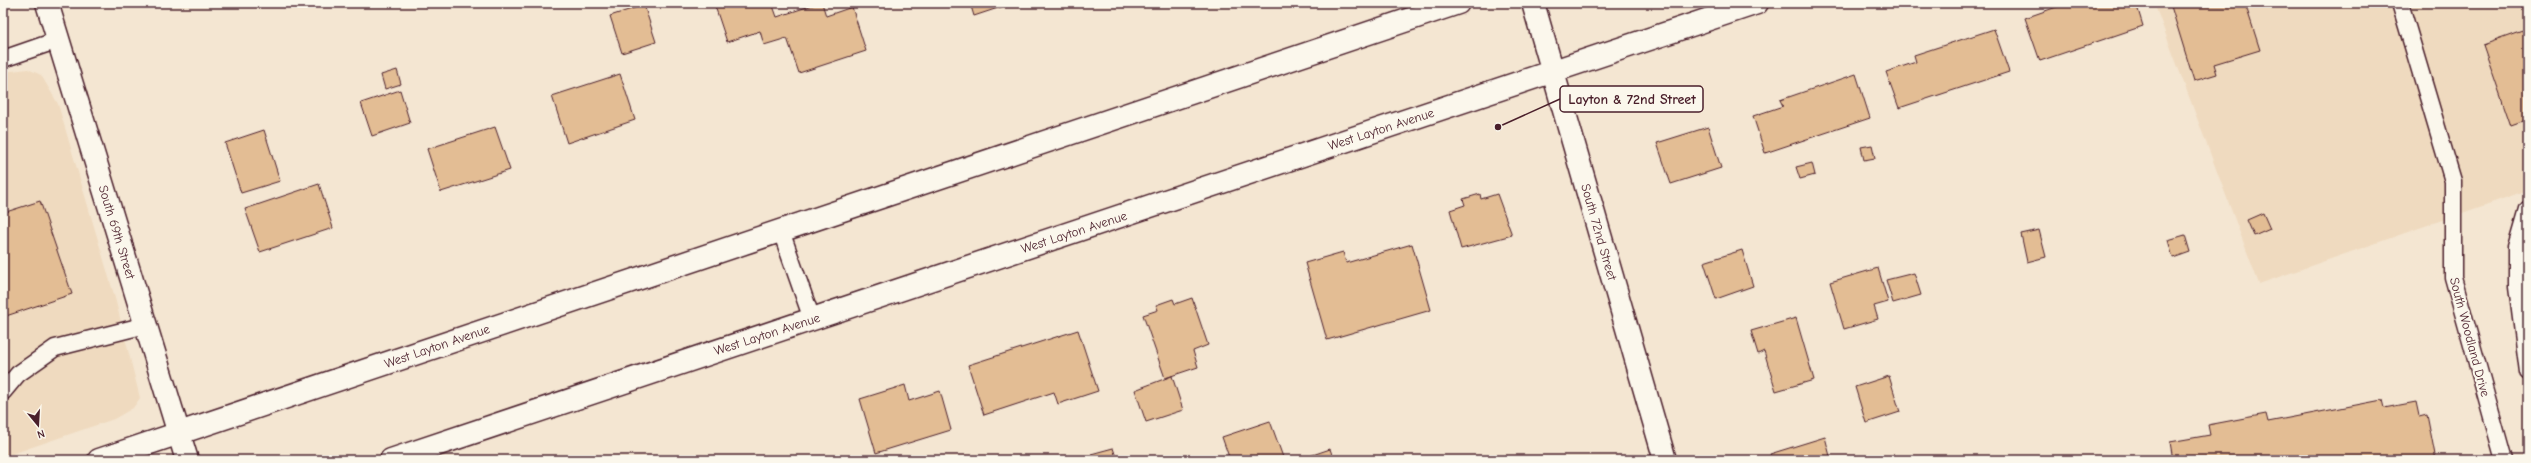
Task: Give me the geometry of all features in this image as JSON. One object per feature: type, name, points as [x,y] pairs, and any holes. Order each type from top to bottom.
[{"type":"main road","name":"South 69th Street","points":[[47,3],[187,460]]},
{"type":"main road","name":"West Layton Avenue","points":[[99,460],[1458,3]]},
{"type":"main road","name":"South 72nd Street","points":[[1533,3],[1665,460]]},
{"type":"main road","name":"West Layton Avenue","points":[[391,460],[1757,3]]},
{"type":"lane","name":"South Woodland Drive","points":[[2400,3],[2453,181],[2453,278],[2504,460]]},
{"type":"lane","points":[[3,59],[58,40]]},
{"type":"lane","points":[[2528,209],[2517,247],[2517,286],[2528,372]]},
{"type":"lane","points":[[780,231],[812,319]]},
{"type":"lane","points":[[3,392],[18,374],[55,348],[146,325]]},
{"type":"shaded area","points":[[2154,3],[2528,3],[2528,190],[2259,284]]},
{"type":"shaded area","points":[[28,69],[41,75],[58,104],[115,298],[140,398],[133,408],[114,419],[3,457],[3,72]]},
{"type":"building","points":[[714,3],[772,3],[777,17],[819,3],[822,3],[826,16],[852,7],[866,51],[799,73],[787,38],[764,45],[760,31],[727,42]]},
{"type":"building","points":[[970,3],[1013,3],[974,16]]},
{"type":"building","points":[[2068,3],[2136,3],[2143,26],[2040,61],[2025,18]]},
{"type":"building","points":[[2170,3],[2245,3],[2260,50],[2214,64],[2217,74],[2194,81]]},
{"type":"building","points":[[644,5],[656,42],[622,53],[610,16]]},
{"type":"building","points":[[1994,29],[2009,72],[1899,108],[1886,72],[1916,62],[1914,55]]},
{"type":"building","points":[[2528,29],[2528,120],[2511,126],[2483,45]]},
{"type":"building","points":[[397,70],[401,84],[385,89],[381,75]]},
{"type":"building","points":[[620,74],[635,120],[567,143],[552,96]]},
{"type":"building","points":[[1856,74],[1870,118],[1765,153],[1753,116],[1783,106],[1780,100]]},
{"type":"building","points":[[400,90],[410,123],[372,136],[361,103]]},
{"type":"building","points":[[495,127],[510,170],[441,192],[427,149]]},
{"type":"building","points":[[1708,127],[1721,168],[1671,184],[1657,143]]},
{"type":"building","points":[[264,130],[280,181],[241,193],[225,143]]},
{"type":"building","points":[[1872,145],[1875,158],[1864,160],[1861,147]]},
{"type":"building","points":[[1812,163],[1815,175],[1800,179],[1796,167]]},
{"type":"building","points":[[319,184],[333,228],[260,252],[245,209]]},
{"type":"building","points":[[1480,194],[1481,199],[1497,194],[1512,235],[1461,249],[1450,210],[1465,205],[1463,199]]},
{"type":"building","points":[[40,201],[72,294],[3,317],[3,213]]},
{"type":"building","points":[[2263,213],[2270,229],[2254,236],[2247,220]]},
{"type":"building","points":[[2039,230],[2046,257],[2027,262],[2021,234]]},
{"type":"building","points":[[2185,235],[2190,252],[2173,258],[2168,240]]},
{"type":"building","points":[[1412,244],[1431,310],[1327,340],[1305,263],[1343,252],[1346,263]]},
{"type":"building","points":[[1742,250],[1753,286],[1716,299],[1704,262]]},
{"type":"building","points":[[1878,268],[1888,302],[1874,306],[1878,319],[1844,329],[1830,282]]},
{"type":"building","points":[[1914,273],[1921,295],[1893,303],[1886,280]]},
{"type":"building","points":[[1192,298],[1208,345],[1193,351],[1198,367],[1165,378],[1143,315],[1158,310],[1156,305],[1173,299],[1175,304]]},
{"type":"building","points":[[1796,318],[1814,380],[1776,391],[1764,351],[1758,354],[1751,331]]},
{"type":"building","points":[[1078,330],[1098,391],[1058,404],[1054,392],[984,415],[968,365]]},
{"type":"building","points":[[1172,376],[1183,410],[1146,422],[1135,390]]},
{"type":"building","points":[[1889,376],[1900,412],[1866,423],[1855,387]]},
{"type":"building","points":[[905,385],[909,401],[940,391],[951,430],[876,453],[860,399]]},
{"type":"building","points":[[2382,400],[2384,408],[2416,402],[2419,416],[2427,414],[2436,460],[2173,460],[2170,442],[2210,435],[2208,425],[2266,414],[2268,422]]},
{"type":"building","points":[[1270,421],[1284,460],[1230,460],[1222,437]]},
{"type":"building","points":[[1825,437],[1831,460],[1772,460],[1770,454]]},
{"type":"building","points":[[1113,448],[1117,460],[1093,460],[1091,454]]},
{"type":"building","points":[[1330,449],[1334,460],[1298,460]]},
{"type":"place","name":"Layton & 72nd Street","points":[[1498,127]]}]
